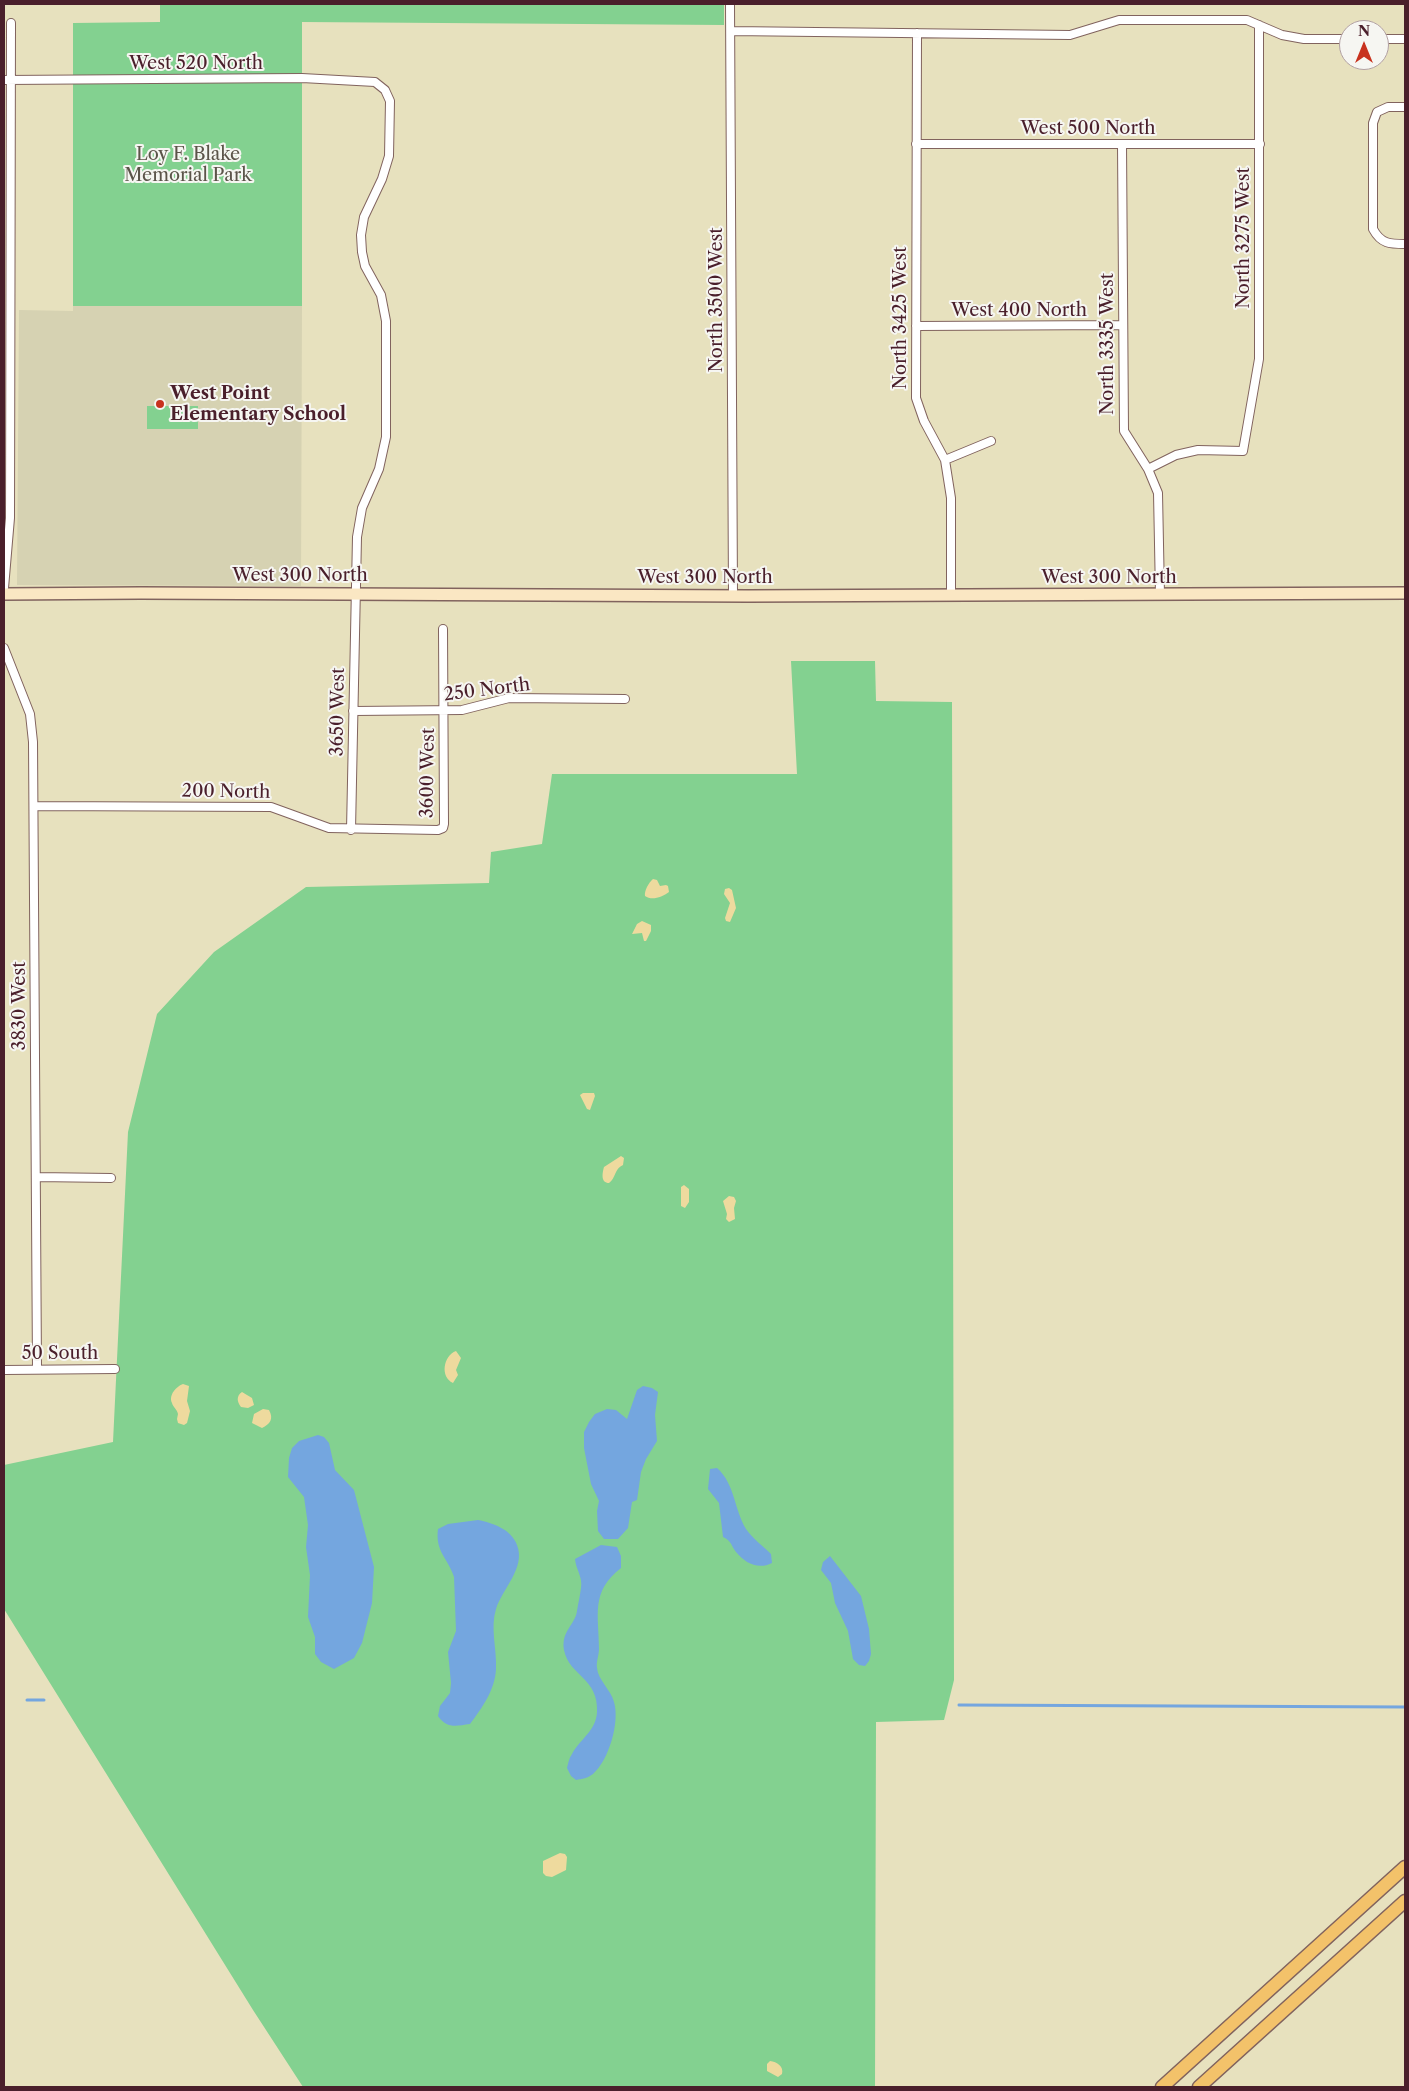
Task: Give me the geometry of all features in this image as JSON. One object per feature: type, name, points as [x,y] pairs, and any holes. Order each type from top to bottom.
[{"type":"main road","name":"West 300 North","points":[[4,594],[951,596],[1405,593]]},
{"type":"main road","points":[[1162,2087],[1405,1867]]},
{"type":"main road","points":[[1199,2087],[1405,1901]]},
{"type":"street","name":"North 3500 West","points":[[730,4],[733,596]]},
{"type":"street","points":[[731,31],[1070,35],[1119,20],[1247,20],[1282,35],[1304,39],[1339,39]]},
{"type":"street","points":[[4,588],[10,518],[7,80],[11,23]]},
{"type":"street","name":"North 3275 West","points":[[1148,469],[1176,454],[1198,450],[1243,451],[1259,359],[1259,25]]},
{"type":"street","name":"North 3425 West","points":[[916,33],[916,398],[924,421],[945,460],[951,498],[951,596]]},
{"type":"street","points":[[1389,39],[1405,39]]},
{"type":"street","name":"West 520 North","points":[[7,80],[302,78],[375,82],[385,90]]},
{"type":"street","name":"3650 West","points":[[351,830],[359,523],[366,495],[378,468],[386,437],[386,321],[380,295],[365,266],[361,235],[364,217],[382,179],[389,156],[390,101],[385,90]]},
{"type":"street","points":[[1405,107],[1388,107],[1377,112],[1372,123],[1373,230],[1379,239],[1388,244],[1405,244]]},
{"type":"street","name":"West 500 North","points":[[916,144],[1260,144]]},
{"type":"street","name":"North 3335 West","points":[[1122,144],[1124,431],[1148,469],[1158,494],[1160,595]]},
{"type":"street","name":"West 400 North","points":[[916,326],[1123,325]]},
{"type":"street","points":[[945,460],[991,441]]},
{"type":"street","name":"3600 West","points":[[442,828],[444,824],[443,629]]},
{"type":"street","name":"3830 West","points":[[4,648],[30,714],[34,742],[37,1369]]},
{"type":"street","name":"250 North","points":[[353,711],[462,710],[508,698],[625,699]]},
{"type":"street","name":"200 North","points":[[34,806],[271,807],[329,828],[351,830],[431,830],[442,828]]},
{"type":"street","points":[[36,1177],[111,1178]]},
{"type":"street","name":"50 South","points":[[4,1370],[116,1369]]},
{"type":"shaded area","name":"West Point Elementary School","points":[[73,306],[302,306],[301,586],[17,585],[19,310],[73,311]]},
{"type":"green space","name":"Loy F. Blake Memorial Park","points":[[160,4],[724,4],[724,25],[302,22],[302,306],[73,306],[73,23],[160,22]]},
{"type":"green space","points":[[147,406],[198,406],[198,429],[147,429]]},
{"type":"green space","points":[[791,661],[875,661],[876,701],[952,702],[954,1680],[944,1720],[876,1722],[875,2087],[303,2087],[253,2010],[4,1609],[4,1465],[113,1442],[128,1132],[157,1014],[214,952],[306,887],[489,883],[491,852],[542,844],[552,774],[797,774]]},
{"type":"sand","points":[[653,879],[657,880],[660,886],[668,886],[669,892],[657,898],[645,896],[647,887]]},
{"type":"sand","points":[[729,888],[732,890],[736,908],[730,922],[726,921],[725,918],[730,903],[724,894],[725,889]]},
{"type":"sand","points":[[642,921],[651,925],[651,931],[646,941],[644,941],[642,933],[632,934],[637,924]]},
{"type":"sand","points":[[583,1093],[594,1093],[595,1096],[590,1110],[587,1109],[580,1095]]},
{"type":"sand","points":[[621,1156],[624,1158],[623,1165],[618,1169],[611,1181],[606,1183],[603,1178],[604,1167]]},
{"type":"sand","points":[[684,1185],[689,1189],[689,1202],[685,1208],[681,1206],[681,1187]]},
{"type":"sand","points":[[729,1196],[734,1197],[736,1201],[734,1208],[735,1219],[729,1222],[726,1219],[727,1214],[723,1201]]},
{"type":"sand","points":[[456,1351],[461,1358],[456,1370],[458,1375],[453,1383],[446,1376],[445,1367],[448,1357]]},
{"type":"sand","points":[[183,1384],[189,1386],[187,1401],[190,1411],[187,1423],[184,1425],[178,1423],[178,1414],[171,1400],[174,1391]]},
{"type":"sand","points":[[242,1392],[252,1398],[254,1405],[248,1408],[241,1407],[238,1399]]},
{"type":"sand","points":[[263,1409],[269,1410],[271,1419],[262,1428],[252,1423],[254,1414]]},
{"type":"sand","points":[[560,1853],[565,1854],[567,1857],[566,1870],[552,1877],[546,1876],[543,1873],[543,1861]]},
{"type":"sand","points":[[770,2061],[777,2063],[781,2067],[782,2074],[778,2077],[767,2071],[767,2064]]},
{"type":"water","points":[[643,1386],[658,1392],[655,1415],[657,1441],[646,1459],[641,1472],[637,1500],[632,1502],[628,1528],[618,1539],[604,1539],[598,1531],[597,1511],[599,1501],[591,1484],[584,1448],[584,1432],[595,1414],[607,1409],[616,1410],[627,1419],[637,1390]]},
{"type":"water","points":[[318,1435],[324,1437],[329,1443],[335,1470],[354,1490],[374,1567],[372,1603],[362,1643],[354,1658],[334,1669],[321,1662],[315,1654],[315,1637],[308,1617],[310,1575],[306,1547],[308,1525],[304,1497],[288,1477],[289,1458],[292,1448],[299,1441]]},
{"type":"water","points":[[717,1468],[723,1474],[731,1489],[746,1529],[771,1554],[772,1563],[762,1566],[748,1562],[723,1537],[719,1503],[708,1489],[710,1469]]},
{"type":"water","points":[[478,1520],[495,1525],[506,1531],[514,1539],[519,1554],[518,1562],[516,1570],[499,1601],[494,1616],[496,1669],[493,1684],[483,1705],[470,1724],[452,1726],[445,1723],[438,1716],[440,1706],[450,1693],[448,1652],[456,1631],[454,1577],[438,1544],[438,1529],[448,1524]]},
{"type":"water","points":[[601,1545],[617,1547],[621,1556],[621,1568],[604,1586],[598,1605],[599,1649],[597,1668],[614,1702],[616,1720],[612,1740],[599,1768],[593,1774],[576,1780],[571,1776],[567,1768],[568,1763],[575,1749],[594,1724],[597,1712],[596,1701],[589,1684],[567,1659],[564,1650],[564,1638],[576,1616],[581,1588],[581,1580],[575,1559]]},
{"type":"water","points":[[830,1556],[861,1596],[869,1629],[871,1654],[865,1666],[859,1665],[853,1659],[848,1631],[835,1603],[831,1583],[821,1570],[823,1562]]},
{"type":"waterway","points":[[27,1700],[44,1700]]},
{"type":"waterway","points":[[959,1705],[1405,1707]]},
{"type":"place","name":"West Point Elementary School","points":[[160,404]]}]
